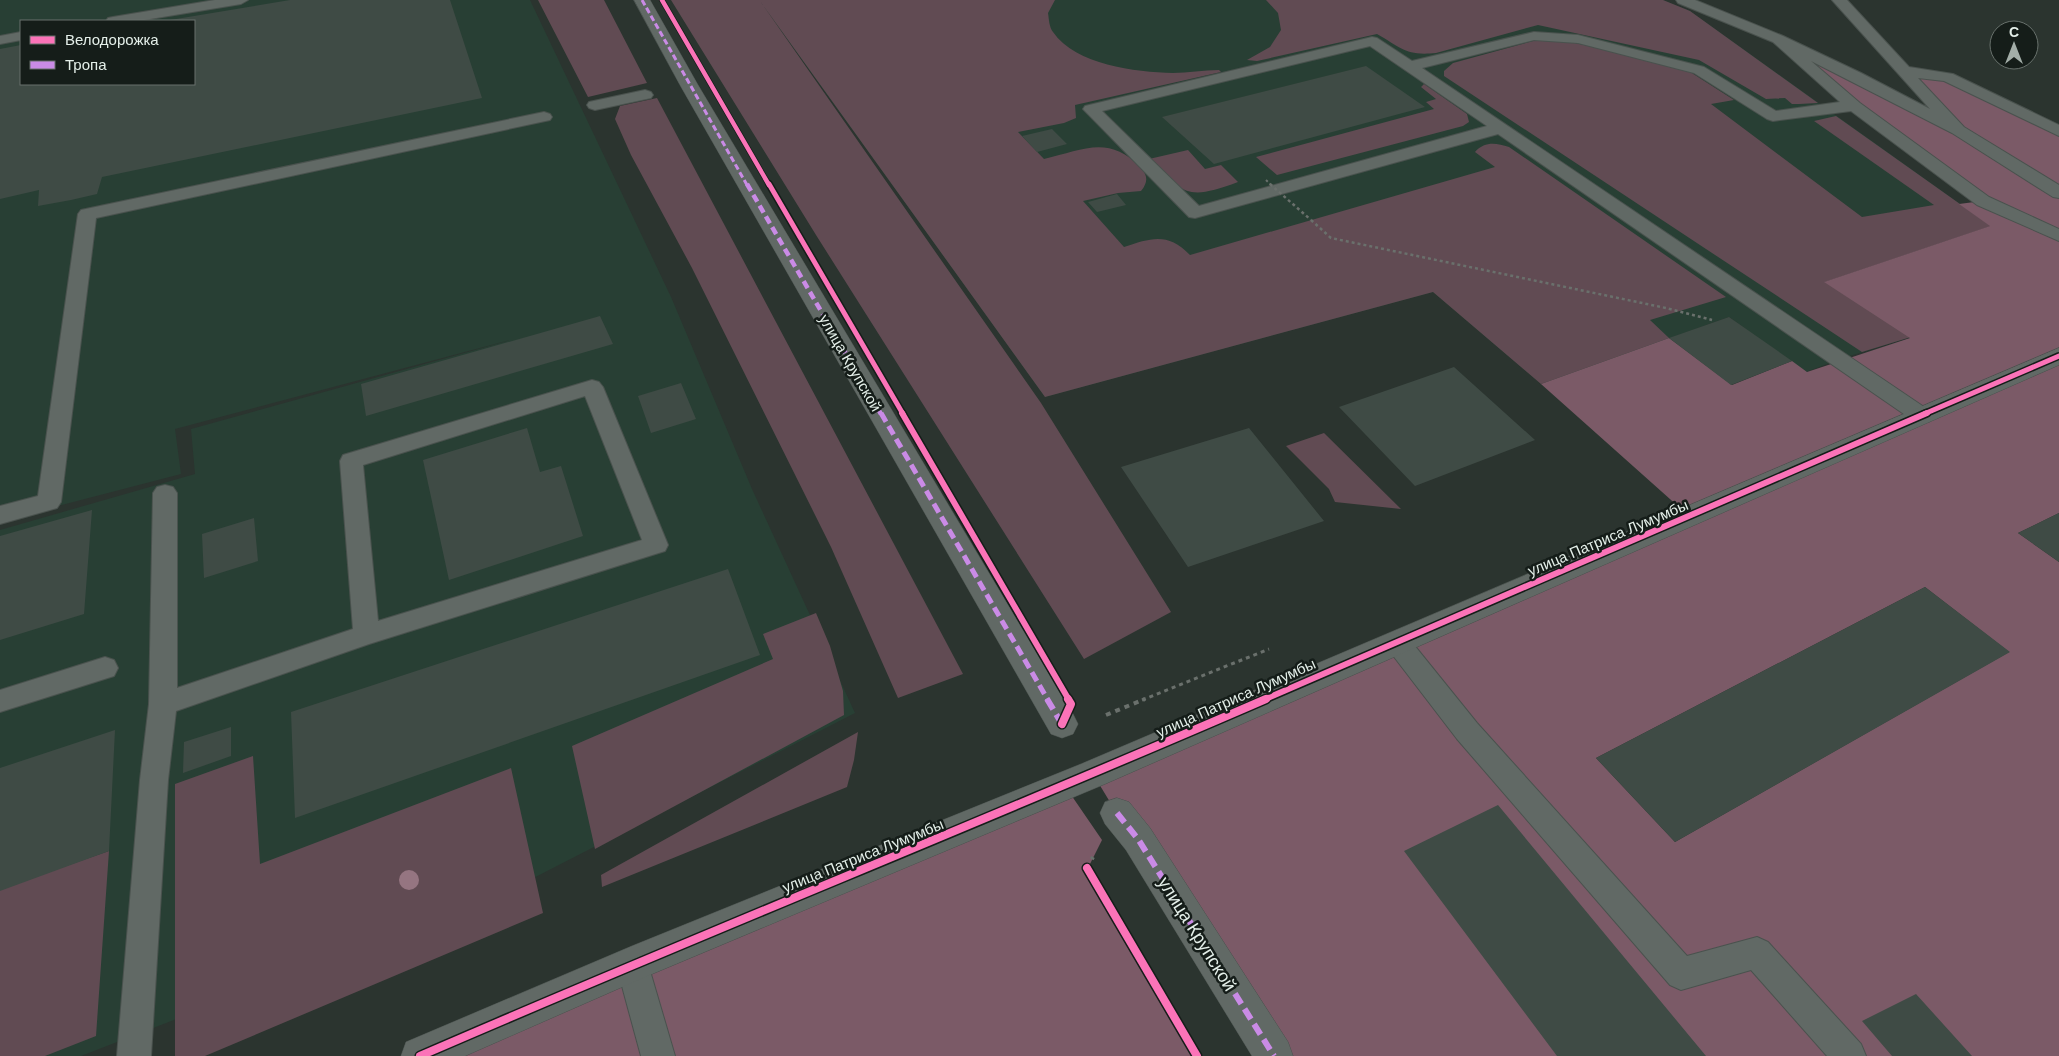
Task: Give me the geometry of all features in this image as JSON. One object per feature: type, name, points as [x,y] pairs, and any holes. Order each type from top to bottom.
[{"type":"street","name":"улица Крупской","points":[[642,0],[689,85],[1062,724]]},
{"type":"street","name":"улица Патриса Лумумбы","points":[[420,1056],[632,964],[1093,774],[2059,356]]},
{"type":"street","name":"улица Крупской","points":[[1118,813],[1138,839],[1274,1056]]},
{"type":"lane","points":[[119,20],[241,0]]},
{"type":"lane","points":[[1682,0],[1778,39],[1856,76],[1958,130],[2059,194]]},
{"type":"lane","points":[[1839,0],[1958,130]]},
{"type":"lane","points":[[0,40],[20,36]]},
{"type":"lane","points":[[1410,66],[1534,36],[1556,37],[1578,39],[1699,70],[1773,116],[1825,108],[1854,106]]},
{"type":"lane","points":[[1778,39],[1854,106],[1983,201],[2059,236]]},
{"type":"lane","points":[[1500,128],[1195,213],[1091,109],[1372,41],[1410,66],[1922,416]]},
{"type":"lane","points":[[1904,71],[1948,76],[2059,131]]},
{"type":"lane","points":[[595,105],[645,95]]},
{"type":"lane","points":[[0,515],[49,502],[87,214],[544,117]]},
{"type":"lane","points":[[164,704],[366,635],[656,545],[592,387],[351,461],[366,635]]},
{"type":"lane","points":[[134,1056],[154,780],[164,704],[165,492]]},
{"type":"lane","points":[[1398,642],[1467,731],[1681,974],[1757,953],[1850,1056]]},
{"type":"lane","points":[[0,701],[106,668]]},
{"type":"lane","points":[[632,964],[658,1056]]},
{"type":"path","points":[[1266,180],[1331,238],[1666,308],[1717,322]]},
{"type":"path","points":[[1088,868],[1092,876]]},
{"type":"shaded area","points":[[0,0],[530,0],[671,297],[752,489],[855,713],[514,888],[81,1056],[0,1056],[0,530],[195,474],[191,429],[518,338],[175,429],[181,474],[0,521]]},
{"type":"shaded area","points":[[538,0],[604,0],[647,83],[588,97]]},
{"type":"shaded area","points":[[671,0],[1055,0],[1048,13],[1052,30],[1063,43],[1091,59],[1141,71],[1179,73],[1219,70],[1221,72],[1075,105],[1076,118],[1064,123],[1018,132],[1044,159],[1083,149],[1107,148],[1129,157],[1141,168],[1146,179],[1141,191],[1118,193],[1083,201],[1124,247],[1143,241],[1159,239],[1174,243],[1190,255],[1495,167],[1475,152],[1483,146],[1495,144],[1509,147],[1726,297],[1650,320],[1669,338],[1541,384],[1433,292],[1045,397],[760,1],[1041,403],[1171,612],[1084,659],[816,235]]},
{"type":"shaded area","points":[[759,0],[1663,0],[1690,11],[1991,226],[1825,282],[1911,337],[1840,359],[1806,372],[1729,317],[1541,384],[1433,292],[1045,397]]},
{"type":"shaded area","points":[[1266,0],[1663,0],[1690,11],[1818,103],[1792,104],[1785,98],[1766,99],[1699,60],[1538,25],[1436,53],[1410,52],[1377,34],[1257,61],[1247,60],[1270,47],[1281,30],[1278,13]]},
{"type":"shaded area","points":[[1558,39],[1684,68],[1734,100],[1711,104],[1862,217],[1934,205],[1814,121],[1836,116],[1991,226],[1825,282],[1911,337],[1862,352],[1444,76],[1444,71],[1453,63],[1533,41]]},
{"type":"shaded area","points":[[1778,39],[1957,129],[1907,74],[1938,75],[2059,135],[2059,513],[2018,533],[2059,562],[2059,1056],[1264,1056],[1093,774],[1689,516],[1541,384],[1669,338],[1732,385],[1792,361],[1807,372],[1910,338],[1824,282],[1990,226],[1959,204],[1982,201]],"holes":[[[1925,587],[2009,652],[1675,842],[1596,758]]]},
{"type":"shaded area","points":[[1424,84],[1467,114],[1469,122],[1463,126],[1277,175],[1256,157],[1434,109],[1426,102],[1436,99],[1421,87]]},
{"type":"shaded area","points":[[657,98],[963,674],[898,698],[831,547],[692,268],[631,155],[615,119],[620,106]]},
{"type":"shaded area","points":[[1188,150],[1205,169],[1221,165],[1238,182],[1208,191],[1188,191],[1171,181],[1149,159]]},
{"type":"shaded area","points":[[1324,433],[1401,509],[1335,502],[1329,489],[1286,446]]},
{"type":"shaded area","points":[[816,613],[830,646],[843,691],[844,715],[595,849],[572,746],[773,659],[763,634]]},
{"type":"shaded area","points":[[858,732],[854,760],[847,787],[602,887],[601,875]]},
{"type":"shaded area","points":[[253,756],[260,864],[511,768],[543,913],[205,1056],[175,1056],[175,784]]},
{"type":"shaded area","points":[[1065,786],[1102,840],[1088,868],[1197,1056],[420,1056]]},
{"type":"shaded area","points":[[109,851],[96,1036],[45,1056],[0,1056],[0,889]]},
{"type":"building","points":[[290,0],[450,0],[482,98],[102,177],[97,194],[71,200],[38,206],[39,190],[0,199],[0,49],[20,45],[20,85],[195,85],[195,20],[170,20]]},
{"type":"building","points":[[1366,66],[1425,107],[1214,164],[1162,117]]},
{"type":"building","points":[[1052,129],[1067,144],[1037,152],[1022,136]]},
{"type":"building","points":[[1117,194],[1126,205],[1097,212],[1088,202]]},
{"type":"building","points":[[600,316],[613,344],[366,416],[361,384]]},
{"type":"building","points":[[1729,317],[1792,361],[1731,385],[1669,338]]},
{"type":"building","points":[[1454,367],[1535,440],[1415,486],[1339,407]]},
{"type":"building","points":[[681,383],[696,419],[651,433],[638,396]]},
{"type":"building","points":[[527,428],[540,472],[561,466],[583,536],[449,580],[423,460]]},
{"type":"building","points":[[1249,428],[1324,521],[1188,567],[1121,467]]},
{"type":"building","points":[[92,510],[84,614],[0,640],[0,536]]},
{"type":"building","points":[[2059,513],[2059,562],[2018,533]]},
{"type":"building","points":[[254,518],[258,561],[204,578],[202,534]]},
{"type":"building","points":[[728,569],[760,655],[295,818],[291,712]]},
{"type":"building","points":[[1925,587],[2010,652],[1675,842],[1596,758]]},
{"type":"building","points":[[231,727],[231,756],[183,773],[184,742]]},
{"type":"building","points":[[115,730],[109,851],[0,891],[0,768]]},
{"type":"building","points":[[1498,805],[1706,1056],[1557,1056],[1404,851]]},
{"type":"building","points":[[1916,994],[1972,1056],[1892,1056],[1862,1021]]},
{"type":"marked path","points":[[642,0],[689,85],[1062,724]]},
{"type":"marked path","points":[[1117,813],[1138,839],[1274,1056]]},
{"type":"cycle path","points":[[662,0],[1071,704],[1062,724]]},
{"type":"cycle path","points":[[420,1056],[632,964],[1093,774],[2059,356]]},
{"type":"cycle path","points":[[1087,868],[1197,1056]]}]
